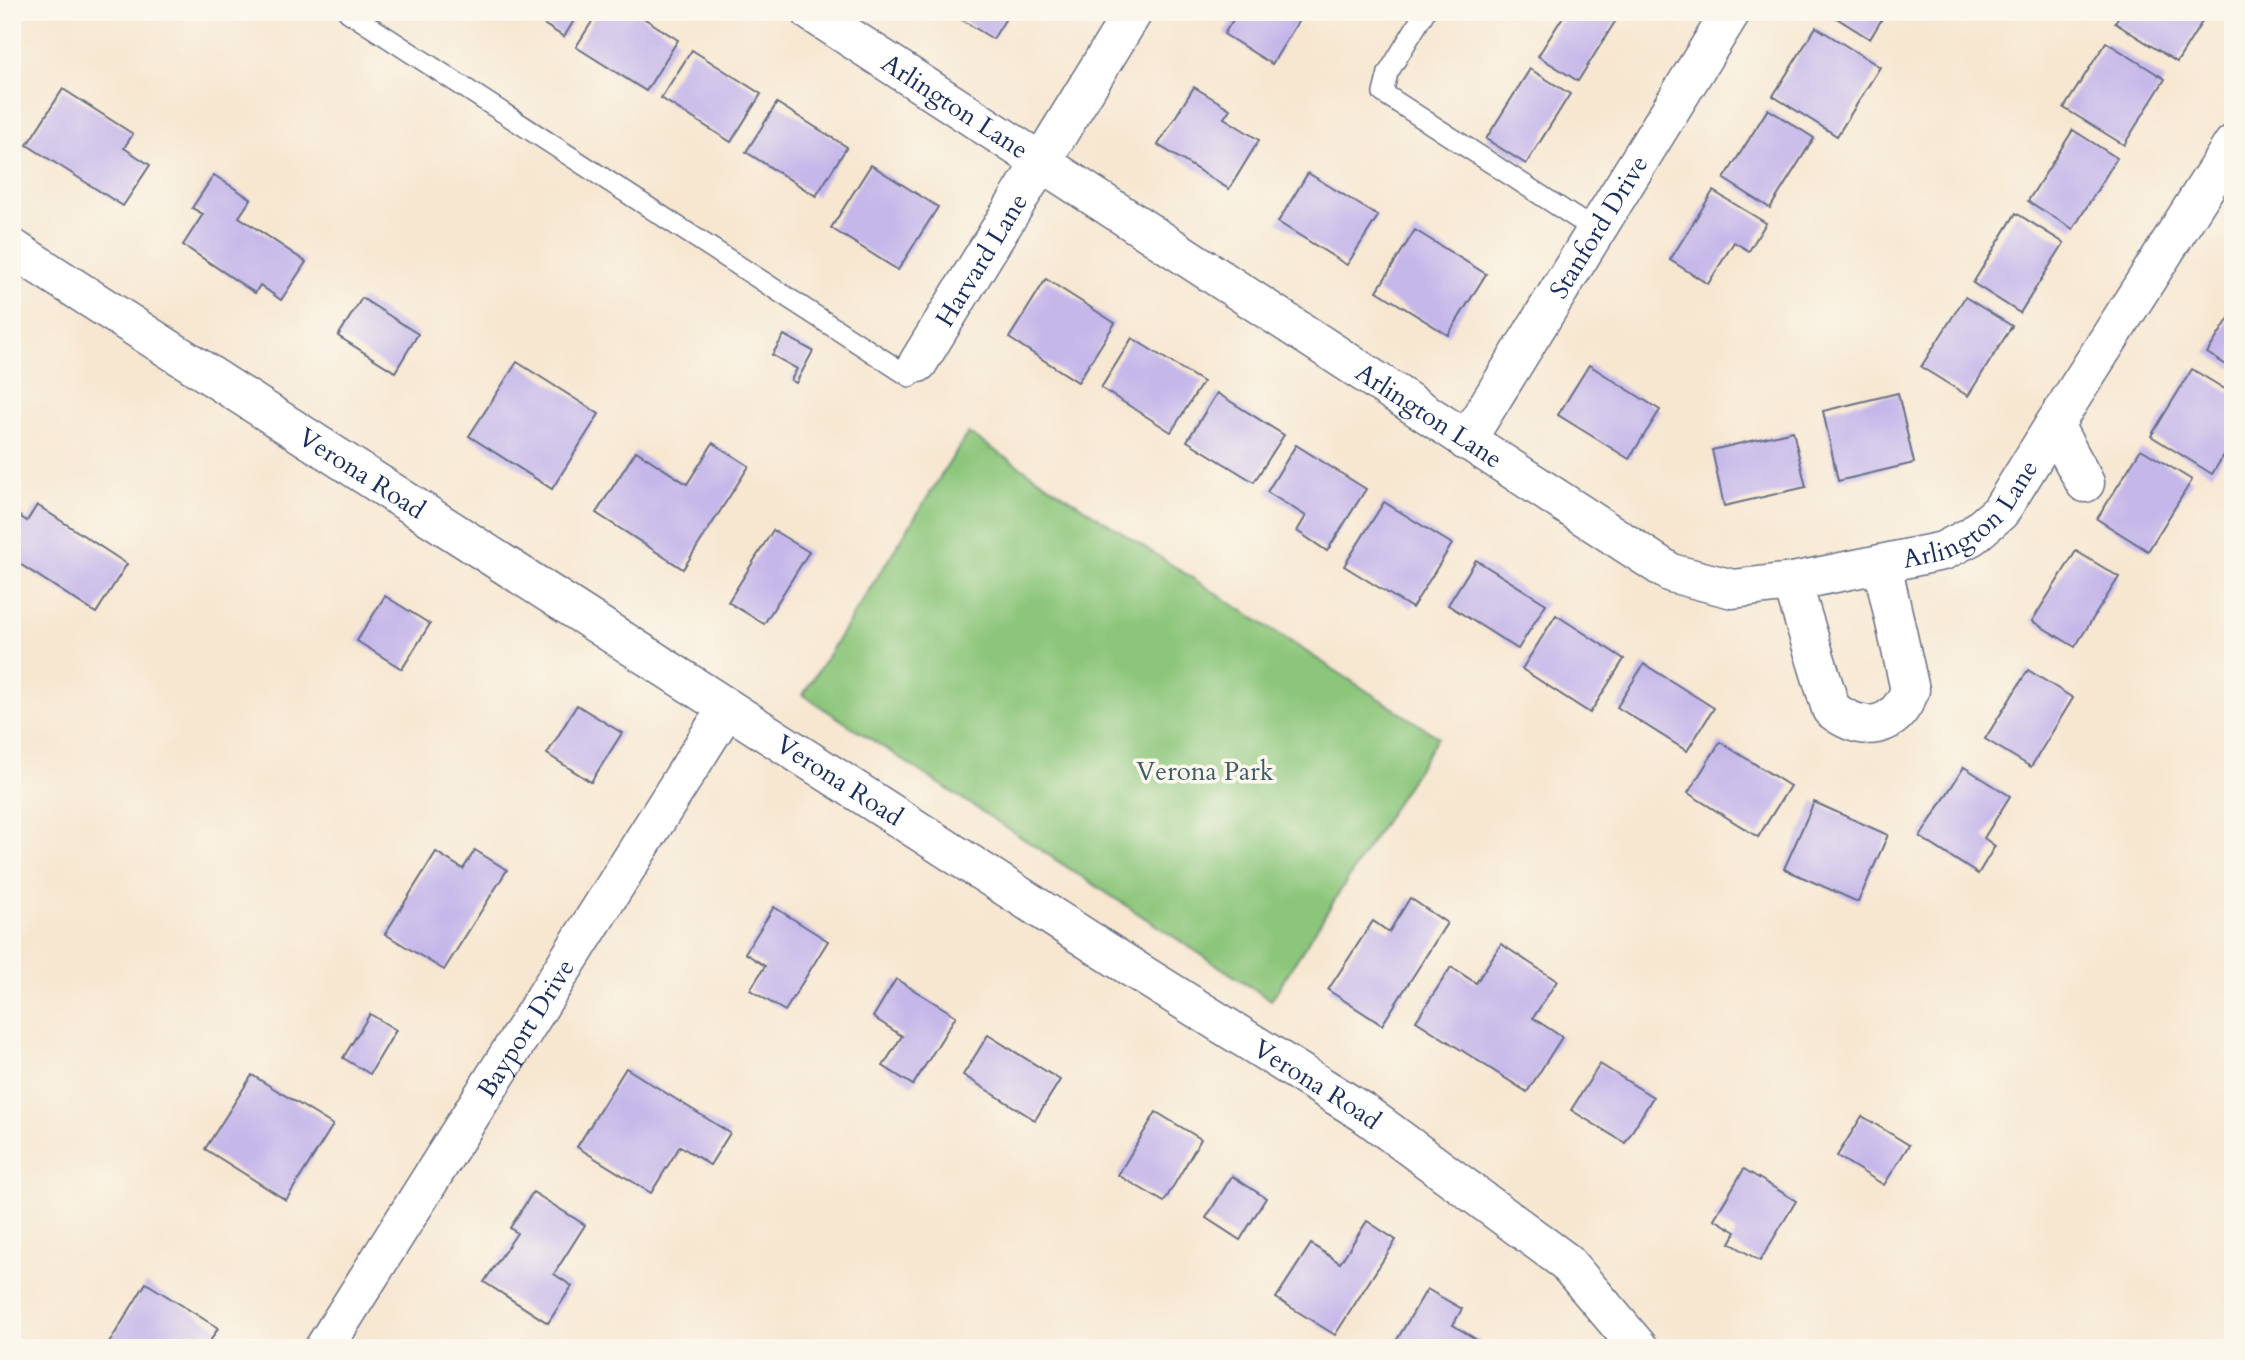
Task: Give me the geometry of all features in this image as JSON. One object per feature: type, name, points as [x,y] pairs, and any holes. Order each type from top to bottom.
[{"type":"street","name":"Arlington Lane","points":[[811,12],[1671,573],[1733,589],[1792,582],[1943,551],[1972,536],[2000,512],[2233,144]]},
{"type":"street","name":"Harvard Lane","points":[[918,363],[1133,12]]},
{"type":"street","name":"Stanford Drive","points":[[1466,441],[1731,12]]},
{"type":"street","name":"Verona Road","points":[[12,248],[1132,968],[1364,1112],[1566,1262],[1639,1348]]},
{"type":"street","name":"Arlington Lane","points":[[2054,425],[2085,483]]},
{"type":"street","points":[[1792,582],[1831,709],[1846,721],[1869,726],[1893,718],[1904,706],[1910,690],[1882,564]]},
{"type":"street","name":"Bayport Drive","points":[[324,1348],[727,708]]},
{"type":"lane","points":[[348,12],[910,377],[918,363]]},
{"type":"lane","points":[[1425,12],[1388,73],[1383,93],[1596,231]]},
{"type":"green space","name":"Verona Park","points":[[968,433],[1438,737],[1271,1000],[803,695]]},
{"type":"building","points":[[525,12],[579,12],[564,37]]},
{"type":"building","points":[[598,12],[634,12],[678,40],[646,91],[576,47]]},
{"type":"building","points":[[963,12],[1010,12],[993,39],[959,18]]},
{"type":"building","points":[[1238,12],[1304,12],[1272,64],[1224,34]]},
{"type":"building","points":[[1566,12],[1621,12],[1578,81],[1538,56]]},
{"type":"building","points":[[1827,12],[1886,12],[1870,39]]},
{"type":"building","points":[[2121,12],[2208,12],[2177,62],[2115,23]]},
{"type":"building","points":[[1816,27],[1880,67],[1837,136],[1773,96]]},
{"type":"building","points":[[2106,42],[2165,79],[2124,145],[2064,108]]},
{"type":"building","points":[[692,50],[761,94],[731,142],[661,98]]},
{"type":"building","points":[[1530,69],[1570,94],[1526,164],[1486,139]]},
{"type":"building","points":[[1194,87],[1230,109],[1224,118],[1259,140],[1229,189],[1158,145]]},
{"type":"building","points":[[63,89],[133,134],[124,148],[150,165],[123,206],[27,145]]},
{"type":"building","points":[[777,103],[847,147],[816,196],[746,152]]},
{"type":"building","points":[[1768,109],[1814,138],[1770,208],[1724,179]]},
{"type":"building","points":[[2073,130],[2117,158],[2073,229],[2028,201]]},
{"type":"building","points":[[871,165],[938,207],[898,270],[831,228]]},
{"type":"building","points":[[1308,173],[1378,216],[1347,265],[1278,222]]},
{"type":"building","points":[[214,175],[251,199],[239,217],[306,262],[281,300],[260,285],[255,293],[183,245],[203,214],[192,208]]},
{"type":"building","points":[[1713,191],[1766,223],[1749,251],[1734,242],[1708,284],[1670,260]]},
{"type":"building","points":[[2016,213],[2064,243],[2020,313],[1973,283]]},
{"type":"building","points":[[1415,230],[1486,274],[1448,335],[1377,291]]},
{"type":"building","points":[[1046,279],[1115,323],[1078,382],[1009,338]]},
{"type":"building","points":[[1965,297],[2012,326],[1968,396],[1921,367]]},
{"type":"building","points":[[362,298],[418,334],[395,372],[338,336]]},
{"type":"building","points":[[2233,312],[2233,369],[2207,353]]},
{"type":"building","points":[[784,335],[813,351],[796,383],[791,380],[797,369],[772,355]]},
{"type":"building","points":[[1132,338],[1203,382],[1171,432],[1101,388]]},
{"type":"building","points":[[517,362],[599,414],[552,489],[469,436]]},
{"type":"building","points":[[1589,365],[1660,410],[1629,459],[1558,415]]},
{"type":"building","points":[[2192,369],[2233,394],[2233,441],[2212,474],[2151,436]]},
{"type":"building","points":[[1217,393],[1284,435],[1254,482],[1187,441]]},
{"type":"building","points":[[1898,393],[1914,463],[1838,481],[1823,411]]},
{"type":"building","points":[[1793,431],[1806,487],[1724,506],[1712,450]]},
{"type":"building","points":[[713,443],[749,466],[683,569],[596,513],[636,451],[687,484]]},
{"type":"building","points":[[1296,445],[1366,489],[1327,551],[1297,531],[1306,516],[1267,492]]},
{"type":"building","points":[[2141,449],[2192,480],[2148,551],[2097,519]]},
{"type":"building","points":[[1384,502],[1452,544],[1412,608],[1344,566]]},
{"type":"building","points":[[37,505],[127,564],[96,613],[12,559],[12,511],[27,521]]},
{"type":"building","points":[[773,530],[809,552],[764,624],[728,602]]},
{"type":"building","points":[[2076,551],[2119,577],[2075,647],[2032,621]]},
{"type":"building","points":[[1476,560],[1546,604],[1518,649],[1448,605]]},
{"type":"building","points":[[385,596],[430,624],[402,669],[357,641]]},
{"type":"building","points":[[1556,615],[1624,659],[1590,713],[1522,669]]},
{"type":"building","points":[[1644,664],[1714,708],[1687,751],[1617,707]]},
{"type":"building","points":[[2028,670],[2073,698],[2031,767],[1985,739]]},
{"type":"building","points":[[577,705],[622,733],[591,782],[547,754]]},
{"type":"building","points":[[1720,742],[1790,786],[1758,837],[1688,793]]},
{"type":"building","points":[[1964,767],[2010,796],[1984,838],[1995,846],[1978,874],[1920,837]]},
{"type":"building","points":[[1814,802],[1888,835],[1858,902],[1784,869]]},
{"type":"building","points":[[475,850],[507,870],[444,970],[385,934],[436,852],[463,869]]},
{"type":"building","points":[[1410,898],[1447,923],[1382,1025],[1328,990],[1373,921],[1389,932]]},
{"type":"building","points":[[774,907],[828,941],[785,1011],[750,990],[765,966],[745,953]]},
{"type":"building","points":[[1501,944],[1557,981],[1533,1018],[1562,1037],[1527,1092],[1416,1021],[1451,967],[1476,983]]},
{"type":"building","points":[[896,979],[956,1016],[913,1085],[883,1066],[902,1036],[873,1017]]},
{"type":"building","points":[[370,1014],[396,1030],[370,1074],[343,1058]]},
{"type":"building","points":[[988,1035],[1060,1080],[1035,1120],[963,1075]]},
{"type":"building","points":[[1600,1064],[1653,1097],[1625,1143],[1571,1110]]},
{"type":"building","points":[[626,1068],[730,1133],[710,1165],[680,1146],[651,1193],[577,1147]]},
{"type":"building","points":[[252,1075],[333,1125],[286,1200],[205,1149]]},
{"type":"building","points":[[1156,1112],[1201,1139],[1164,1202],[1118,1175]]},
{"type":"building","points":[[1862,1116],[1909,1145],[1884,1185],[1837,1156]]},
{"type":"building","points":[[1744,1169],[1796,1201],[1760,1261],[1730,1243],[1736,1232],[1714,1219]]},
{"type":"building","points":[[1232,1176],[1266,1198],[1240,1240],[1206,1218]]},
{"type":"building","points":[[533,1192],[585,1225],[554,1274],[572,1286],[548,1323],[484,1282],[517,1233],[510,1228]]},
{"type":"building","points":[[1367,1221],[1396,1240],[1335,1335],[1276,1298],[1311,1244],[1340,1263]]},
{"type":"building","points":[[146,1283],[218,1328],[206,1348],[106,1348]]},
{"type":"building","points":[[1427,1289],[1462,1309],[1453,1325],[1490,1348],[1392,1348]]}]
